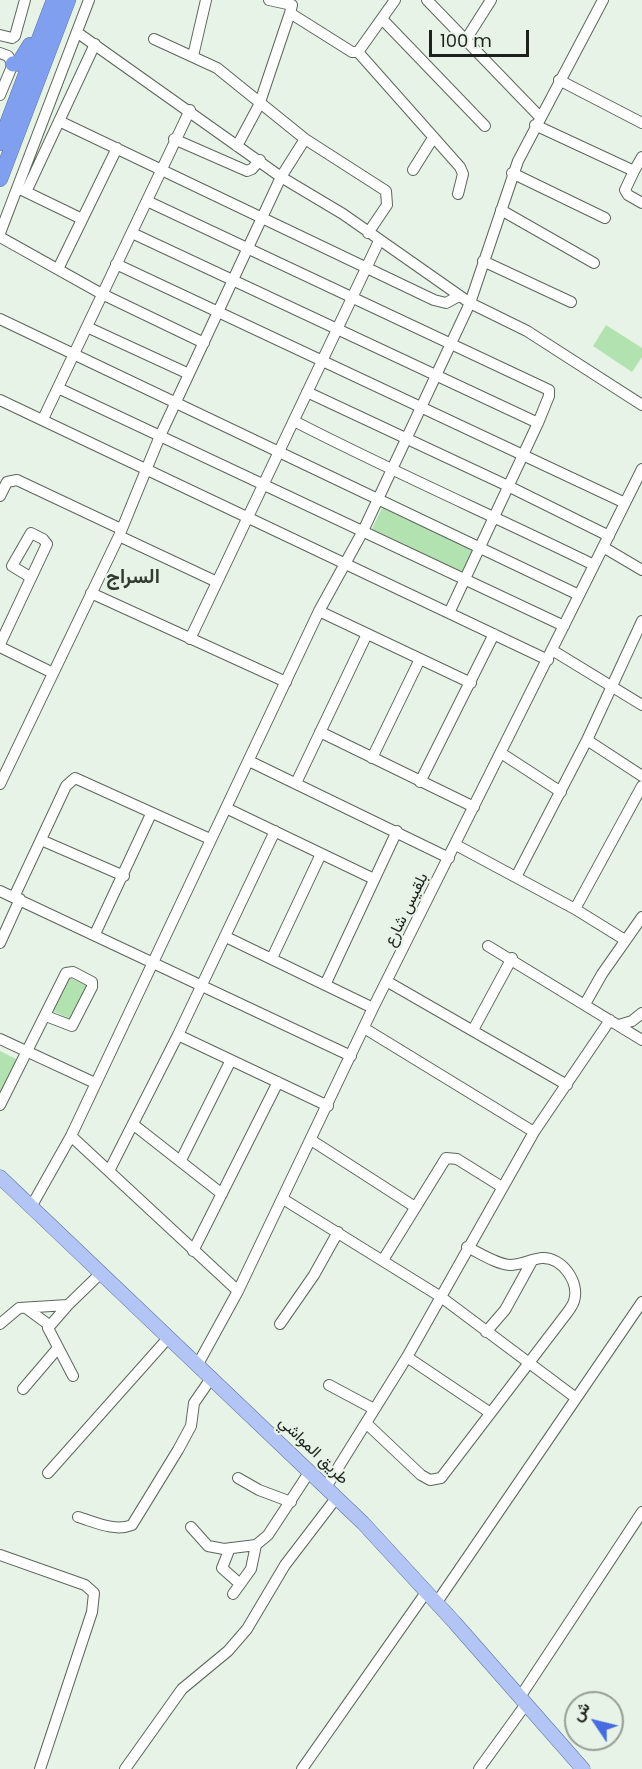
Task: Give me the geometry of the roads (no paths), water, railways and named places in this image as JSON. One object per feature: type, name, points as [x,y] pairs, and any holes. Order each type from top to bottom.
[{"type":"highway","points":[[13,63],[19,63],[28,50],[47,0]]},
{"type":"highway","points":[[0,143],[54,0]]},
{"type":"highway","points":[[0,179],[68,0]]},
{"type":"main road","name":"طريق المواشي","points":[[0,1177],[337,1497],[437,1602],[583,1769]]},
{"type":"street","points":[[0,35],[12,38],[15,36],[25,0]]},
{"type":"street","points":[[22,190],[89,0]]},
{"type":"street","points":[[193,56],[206,0]]},
{"type":"street","points":[[237,147],[260,105],[292,5],[269,0]]},
{"type":"street","points":[[358,52],[395,0]]},
{"type":"street","points":[[427,0],[537,121],[634,171]]},
{"type":"street","points":[[465,41],[491,0]]},
{"type":"street","points":[[31,1207],[96,1083],[319,611],[363,531],[405,437],[470,303],[512,174],[537,121],[603,0]]},
{"type":"street","points":[[290,13],[352,52],[358,52],[460,167],[463,174],[458,194]]},
{"type":"street","points":[[382,18],[485,126]]},
{"type":"street","points":[[78,33],[190,110],[237,147],[260,160],[281,177],[343,214],[459,296],[527,331],[642,405]]},
{"type":"street","points":[[154,39],[216,68],[305,139],[386,190],[387,205],[368,233]]},
{"type":"street","points":[[95,44],[59,121],[0,235],[102,294],[204,343]]},
{"type":"street","points":[[0,53],[8,56],[13,63],[0,96]]},
{"type":"street","points":[[559,80],[642,123]]},
{"type":"street","points":[[43,419],[147,201],[174,139],[190,110]]},
{"type":"street","points":[[59,121],[437,301],[449,302],[459,296]]},
{"type":"street","points":[[413,170],[433,138]]},
{"type":"street","points":[[174,139],[247,171],[252,170],[260,160]]},
{"type":"street","points":[[0,784],[120,533],[160,436],[281,177],[305,139]]},
{"type":"street","points":[[57,269],[117,148]]},
{"type":"street","points":[[642,157],[625,190],[628,195],[642,202]]},
{"type":"street","points":[[512,174],[605,218]]},
{"type":"street","points":[[22,190],[82,219]]},
{"type":"street","points":[[147,201],[450,345],[546,387],[549,396],[538,423],[449,613]]},
{"type":"street","points":[[501,210],[594,263]]},
{"type":"street","points":[[132,233],[538,423]]},
{"type":"street","points":[[190,639],[379,241]]},
{"type":"street","points":[[483,261],[572,302]]},
{"type":"street","points":[[116,264],[625,503]]},
{"type":"street","points":[[0,319],[478,549],[579,595]]},
{"type":"street","points":[[87,327],[189,374]]},
{"type":"street","points":[[58,388],[564,626]]},
{"type":"street","points":[[307,392],[609,536]]},
{"type":"street","points":[[0,400],[494,634],[550,655],[613,686],[642,705]]},
{"type":"street","points":[[294,421],[390,470],[494,516],[594,565]]},
{"type":"street","name":"بلقيس شارع","points":[[198,1364],[238,1291],[364,1028],[642,469]]},
{"type":"street","points":[[0,496],[7,482],[17,480],[217,582]]},
{"type":"street","points":[[603,548],[642,570]]},
{"type":"street","points":[[30,576],[0,645],[53,672]]},
{"type":"street","points":[[92,593],[286,682]]},
{"type":"street","points":[[319,611],[471,683]]},
{"type":"street","points":[[516,877],[587,740],[642,621]]},
{"type":"street","points":[[296,783],[367,634]]},
{"type":"street","points":[[420,782],[494,634]]},
{"type":"street","points":[[372,758],[420,659]]},
{"type":"street","points":[[320,732],[474,807]]},
{"type":"street","points":[[587,740],[642,776]]},
{"type":"street","points":[[501,753],[561,792]]},
{"type":"street","points":[[249,761],[449,858]]},
{"type":"street","points":[[1,940],[66,786],[75,778],[210,839]]},
{"type":"street","points":[[575,909],[642,786]]},
{"type":"street","points":[[226,808],[375,879]]},
{"type":"street","points":[[95,934],[151,814]]},
{"type":"street","points":[[110,1171],[226,937],[275,831]]},
{"type":"street","points":[[325,985],[397,831]]},
{"type":"street","points":[[42,840],[124,876]]},
{"type":"street","points":[[456,845],[575,909],[625,940]]},
{"type":"street","points":[[272,958],[321,854]]},
{"type":"street","points":[[0,891],[351,1056]]},
{"type":"street","points":[[585,1004],[602,974],[642,917]]},
{"type":"street","points":[[226,937],[374,1008]]},
{"type":"street","points":[[488,946],[512,958],[642,1040]]},
{"type":"street","points":[[473,1030],[512,958]]},
{"type":"street","points":[[0,1105],[68,971],[92,982],[92,987],[72,1026],[46,1016]]},
{"type":"street","points":[[388,982],[567,1085]]},
{"type":"street","points":[[614,1022],[632,1022],[642,1013]]},
{"type":"street","points":[[326,1487],[407,1357],[467,1247],[534,1132],[614,1022]]},
{"type":"street","points":[[364,1028],[534,1132]]},
{"type":"street","points":[[178,1035],[328,1106]]},
{"type":"street","points":[[0,1039],[29,1050],[96,1083]]},
{"type":"street","points":[[181,1160],[231,1060]]},
{"type":"street","points":[[193,1251],[278,1082]]},
{"type":"street","points":[[134,1125],[222,1194]]},
{"type":"street","points":[[70,1136],[238,1291]]},
{"type":"street","points":[[310,1140],[415,1207]]},
{"type":"street","points":[[383,1260],[444,1161],[450,1157],[502,1187]]},
{"type":"street","points":[[283,1199],[441,1297],[527,1364],[576,1398]]},
{"type":"street","points":[[280,1324],[314,1275],[338,1232]]},
{"type":"street","points":[[366,1423],[421,1475],[436,1481],[441,1478],[574,1301],[575,1291],[568,1273],[560,1264],[550,1259],[510,1265],[467,1247]]},
{"type":"street","points":[[486,1332],[505,1310],[532,1261]]},
{"type":"street","points":[[73,1376],[49,1331],[49,1325],[101,1273]]},
{"type":"street","points":[[437,1602],[642,1302]]},
{"type":"street","points":[[0,1324],[13,1311],[68,1305]]},
{"type":"street","points":[[26,1308],[49,1325]]},
{"type":"street","points":[[48,1473],[169,1337]]},
{"type":"street","points":[[23,1389],[58,1348]]},
{"type":"street","points":[[407,1357],[489,1412]]},
{"type":"street","points":[[78,1517],[112,1527],[124,1528],[132,1525],[191,1426],[194,1403],[212,1377]]},
{"type":"street","points":[[329,1385],[374,1409]]},
{"type":"street","points":[[191,1527],[208,1546],[230,1548],[256,1545],[268,1535],[310,1471]]},
{"type":"street","points":[[238,1478],[259,1490],[291,1502]]},
{"type":"street","points":[[125,1769],[182,1689],[228,1650],[247,1629],[285,1564],[337,1497]]},
{"type":"street","points":[[479,1769],[642,1512]]},
{"type":"street","points":[[233,1594],[251,1569],[256,1545]]},
{"type":"street","points":[[230,1548],[222,1568],[224,1573],[240,1584]]},
{"type":"street","points":[[0,1555],[85,1585],[94,1593],[92,1612],[40,1769]]},
{"type":"street","points":[[302,1769],[427,1591]]},
{"type":"district","name":"السراج","points":[[133,578]]}]
